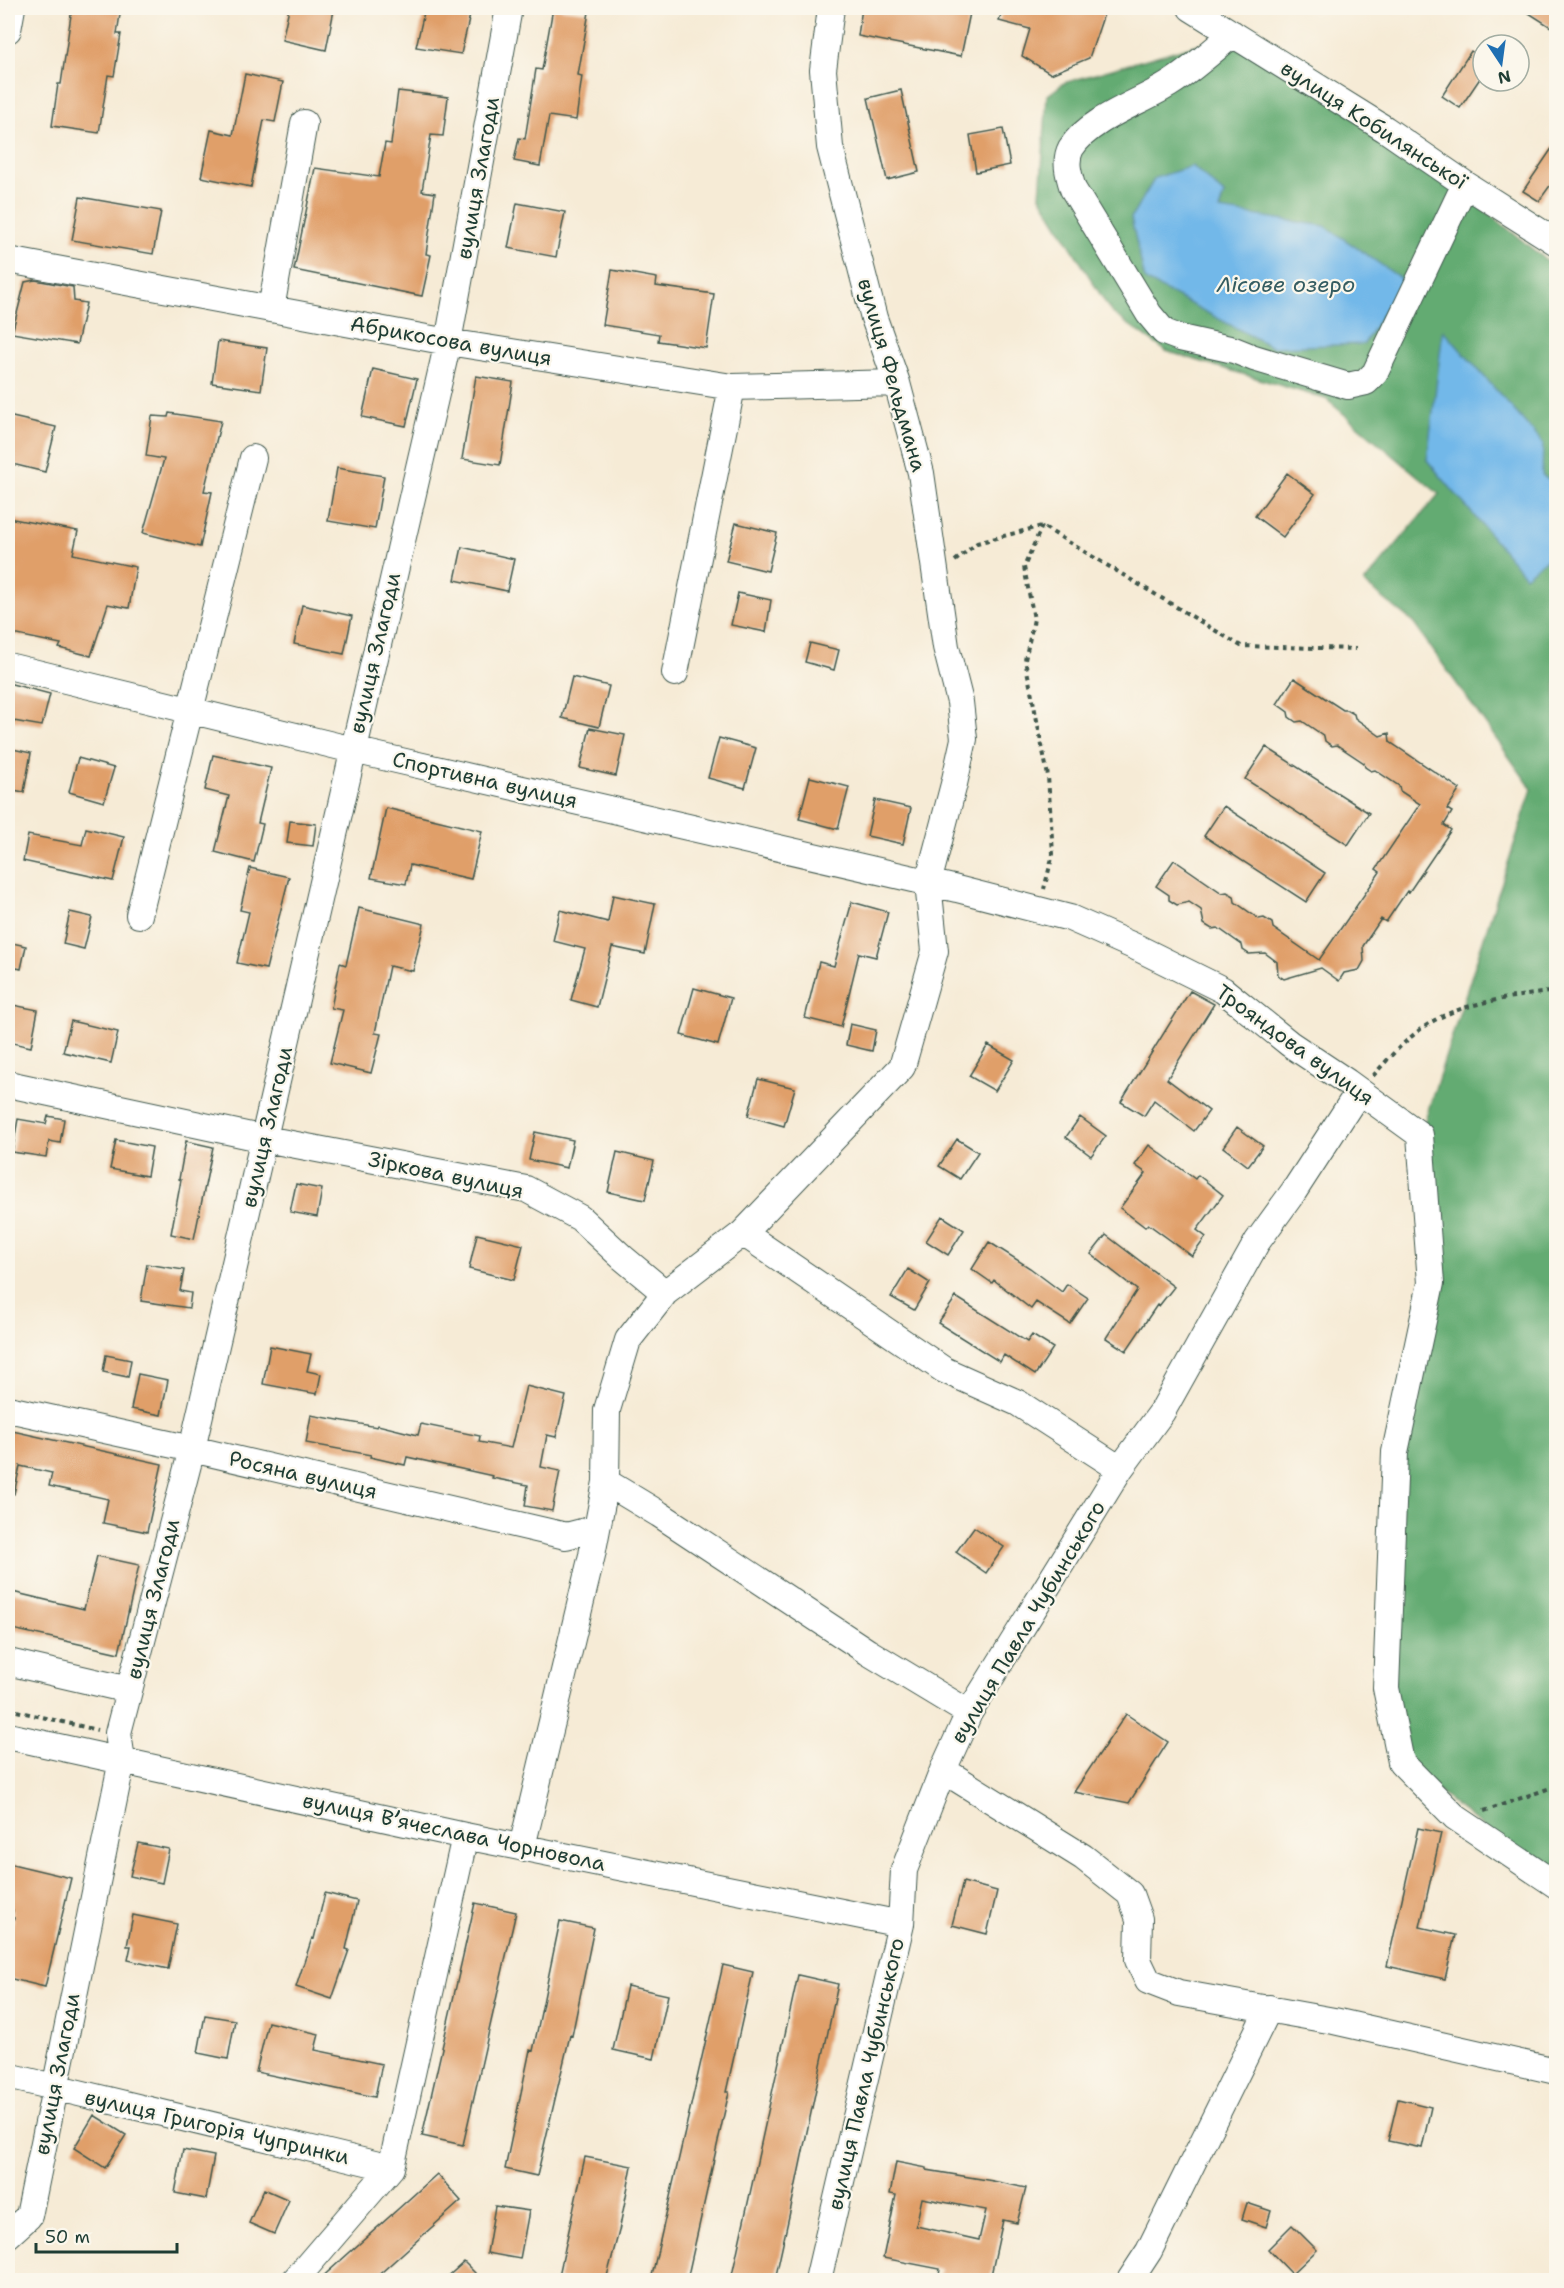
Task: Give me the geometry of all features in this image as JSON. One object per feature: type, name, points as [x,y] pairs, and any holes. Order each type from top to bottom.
[{"type":"street","points":[[8,30],[12,8]]},
{"type":"street","name":"вулиця Злагоди","points":[[8,2235],[29,2216],[122,1760],[118,1733],[192,1449],[448,342],[509,8]]},
{"type":"street","name":"вулиця Фельдмана","points":[[831,8],[823,70],[830,147],[874,318],[897,383],[921,473],[946,647],[960,702],[964,739],[928,883]]},
{"type":"street","name":"вулиця Кобилянської","points":[[1191,8],[1385,129],[1465,184],[1557,242]]},
{"type":"street","points":[[1233,34],[1174,82],[1154,94],[1129,104],[1081,135],[1070,151],[1067,168],[1073,189],[1149,314],[1164,332],[1180,338],[1234,350],[1348,386],[1366,382],[1375,373],[1465,184]]},
{"type":"street","points":[[271,309],[304,123]]},
{"type":"street","name":"Абрикосова вулиця","points":[[8,260],[448,342],[732,387],[897,383]]},
{"type":"street","points":[[675,673],[732,387]]},
{"type":"street","points":[[139,915],[253,458]]},
{"type":"street","name":"Спортивна вулиця","points":[[8,666],[353,750],[928,883]]},
{"type":"street","points":[[522,1847],[597,1528],[606,1482],[607,1410],[628,1340],[665,1293],[743,1233],[902,1067],[935,951],[928,883]]},
{"type":"street","name":"Трояндова вулиця","points":[[928,883],[1080,922],[1223,990],[1290,1044],[1420,1136],[1431,1282],[1395,1452],[1386,1689],[1401,1762],[1455,1817]]},
{"type":"street","name":"Зіркова вулиця","points":[[8,1084],[265,1139],[526,1188],[580,1218],[665,1293]]},
{"type":"street","name":"вулиця Павла Чубинського","points":[[818,2280],[901,1924],[904,1870],[943,1770],[969,1713],[1120,1469],[1162,1412],[1257,1242],[1294,1191],[1359,1091]]},
{"type":"street","points":[[743,1233],[944,1370],[1018,1403],[1120,1469]]},
{"type":"street","name":"Росяна вулиця","points":[[8,1409],[567,1536],[597,1528]]},
{"type":"street","points":[[606,1482],[868,1652],[969,1713]]},
{"type":"street","points":[[8,1662],[129,1690]]},
{"type":"street","name":"вулиця Вʼячеслава Чорновола","points":[[8,1736],[465,1836],[901,1924]]},
{"type":"street","points":[[943,1770],[1083,1857],[1130,1894],[1139,1919],[1138,1960],[1148,1981],[1179,1994],[1269,2008],[1557,2071]]},
{"type":"street","points":[[1455,1817],[1557,1885]]},
{"type":"street","points":[[294,2280],[391,2168],[465,1836]]},
{"type":"street","points":[[1130,2280],[1149,2251],[1269,2008]]},
{"type":"street","name":"вулиця Григорія Чупринки","points":[[8,2076],[391,2168]]},
{"type":"path","points":[[1038,910],[1053,855],[1048,776],[1025,660],[1034,619],[1024,567],[1042,526]]},
{"type":"path","points":[[950,564],[977,543],[1042,526],[1241,646],[1356,649]]},
{"type":"path","points":[[1359,1091],[1411,1038],[1439,1018],[1467,1008],[1557,991]]},
{"type":"path","points":[[8,1709],[106,1732]]},
{"type":"path","points":[[1455,1817],[1492,1810],[1557,1786]]},
{"type":"green space","points":[[1233,34],[1385,129],[1556,268],[1556,486],[1542,475],[1427,460],[1525,575],[1556,552],[1556,1885],[1401,1762],[1386,1688],[1395,1452],[1431,1283],[1420,1135],[1532,789],[1412,621],[1364,583],[1439,494],[1326,399],[1166,351],[1111,312],[1040,196],[1047,96],[1064,83]],"holes":[[[1192,166],[1224,194],[1219,210]]]},
{"type":"water","name":"Лісове озеро","points":[[1192,166],[1224,194],[1219,210],[1325,226],[1403,280],[1364,344],[1272,347],[1145,280],[1131,218],[1155,178]]},
{"type":"water","points":[[1443,330],[1543,443],[1542,475],[1556,486],[1556,552],[1525,576],[1427,460]]},
{"type":"building","points":[[72,8],[121,8],[117,34],[121,34],[114,76],[108,75],[99,133],[52,126],[58,84],[61,84]]},
{"type":"building","points":[[289,8],[334,10],[326,50],[282,40]]},
{"type":"building","points":[[425,8],[470,15],[461,54],[416,47]]},
{"type":"building","points":[[553,8],[589,12],[578,75],[582,76],[576,120],[549,116],[540,166],[514,161],[519,138],[525,139],[536,69],[542,70]]},
{"type":"building","points":[[862,8],[971,8],[961,56],[858,36]]},
{"type":"building","points":[[1003,8],[1106,8],[1089,58],[1051,74],[1022,56],[1030,29],[999,21]]},
{"type":"building","points":[[1521,8],[1557,8],[1557,31]]},
{"type":"building","points":[[1471,51],[1471,92],[1460,108],[1442,96]]},
{"type":"building","points":[[245,74],[283,82],[275,122],[264,120],[251,187],[201,177],[211,130],[233,135]]},
{"type":"building","points":[[901,90],[919,172],[887,180],[868,98]]},
{"type":"building","points":[[398,91],[448,97],[443,136],[431,135],[422,191],[435,193],[426,254],[431,255],[422,296],[294,270],[315,168],[379,177],[385,143],[391,144]]},
{"type":"building","points":[[1003,129],[1010,165],[976,172],[970,135]]},
{"type":"building","points":[[1557,141],[1557,176],[1539,201],[1523,191]]},
{"type":"building","points":[[80,197],[161,211],[153,254],[72,240]]},
{"type":"building","points":[[517,203],[565,212],[556,257],[508,248]]},
{"type":"building","points":[[612,270],[657,278],[656,286],[714,294],[706,348],[658,341],[659,334],[603,325]]},
{"type":"building","points":[[35,280],[73,287],[74,301],[86,303],[77,344],[12,333],[25,282]]},
{"type":"building","points":[[218,341],[267,348],[261,390],[212,383]]},
{"type":"building","points":[[373,369],[417,379],[406,426],[362,417]]},
{"type":"building","points":[[476,376],[513,382],[500,465],[462,459]]},
{"type":"building","points":[[169,413],[221,421],[204,491],[212,492],[200,547],[143,533],[164,459],[146,456],[152,416],[168,417]]},
{"type":"building","points":[[8,416],[56,427],[45,472],[8,463]]},
{"type":"building","points":[[337,468],[384,476],[375,529],[328,521]]},
{"type":"building","points":[[1287,473],[1315,494],[1283,537],[1255,516]]},
{"type":"building","points":[[8,518],[78,531],[73,554],[136,567],[129,608],[108,604],[91,656],[59,648],[61,644],[8,633]]},
{"type":"building","points":[[736,523],[777,533],[768,571],[726,561]]},
{"type":"building","points":[[462,547],[514,559],[507,591],[455,580]]},
{"type":"building","points":[[738,593],[771,600],[766,632],[731,625]]},
{"type":"building","points":[[302,605],[352,616],[344,654],[294,644]]},
{"type":"building","points":[[810,643],[839,650],[834,670],[805,662]]},
{"type":"building","points":[[572,677],[609,686],[599,727],[562,718]]},
{"type":"building","points":[[1294,678],[1343,710],[1354,714],[1355,718],[1380,736],[1389,733],[1390,742],[1460,789],[1447,809],[1452,812],[1444,825],[1451,830],[1409,892],[1407,891],[1386,922],[1381,919],[1363,946],[1364,961],[1359,970],[1344,973],[1339,981],[1321,968],[1284,979],[1278,975],[1277,962],[1265,953],[1249,954],[1243,950],[1242,945],[1218,928],[1212,929],[1204,924],[1201,910],[1189,902],[1177,905],[1169,900],[1169,895],[1156,886],[1174,860],[1222,893],[1227,892],[1234,896],[1235,902],[1259,919],[1264,918],[1272,923],[1273,928],[1319,960],[1380,872],[1376,869],[1420,804],[1375,770],[1371,771],[1365,767],[1364,763],[1337,745],[1332,746],[1325,741],[1324,736],[1302,721],[1296,722],[1289,717],[1288,712],[1277,704]]},
{"type":"building","points":[[8,683],[50,694],[42,726],[8,720]]},
{"type":"building","points":[[590,728],[625,735],[616,776],[580,768]]},
{"type":"building","points":[[719,738],[756,748],[745,788],[708,778]]},
{"type":"building","points":[[1266,747],[1369,813],[1348,845],[1245,779]]},
{"type":"building","points":[[8,748],[31,753],[24,792],[8,789]]},
{"type":"building","points":[[213,755],[271,768],[258,823],[263,824],[254,862],[215,852],[229,796],[205,790]]},
{"type":"building","points":[[78,758],[114,768],[104,802],[69,792]]},
{"type":"building","points":[[810,777],[849,787],[838,829],[799,819]]},
{"type":"building","points":[[875,800],[911,808],[903,844],[867,836]]},
{"type":"building","points":[[1224,806],[1325,873],[1306,902],[1204,836]]},
{"type":"building","points":[[386,808],[482,831],[471,879],[410,865],[406,884],[371,878]]},
{"type":"building","points":[[290,821],[316,824],[313,846],[287,843]]},
{"type":"building","points":[[86,828],[124,837],[113,881],[23,861],[28,835],[82,845]]},
{"type":"building","points":[[250,868],[289,877],[266,969],[237,963],[249,912],[240,910]]},
{"type":"building","points":[[613,895],[655,904],[645,954],[612,947],[597,1007],[571,1000],[585,949],[553,941],[560,910],[608,922]]},
{"type":"building","points":[[852,902],[888,912],[876,957],[859,953],[841,1027],[805,1018],[819,962],[834,966]]},
{"type":"building","points":[[359,908],[424,924],[413,971],[389,966],[375,1033],[381,1034],[371,1073],[330,1063],[343,1010],[331,1008],[340,963],[346,965]]},
{"type":"building","points":[[70,912],[92,917],[84,949],[63,944]]},
{"type":"building","points":[[8,942],[26,946],[21,969],[8,966]]},
{"type":"building","points":[[694,988],[731,998],[718,1045],[681,1035]]},
{"type":"building","points":[[1190,991],[1214,1004],[1167,1079],[1209,1111],[1194,1131],[1154,1100],[1144,1116],[1121,1102]]},
{"type":"building","points":[[8,1004],[38,1010],[31,1047],[8,1042]]},
{"type":"building","points":[[71,1021],[118,1032],[111,1063],[63,1052]]},
{"type":"building","points":[[850,1024],[876,1030],[872,1051],[846,1045]]},
{"type":"building","points":[[988,1045],[1014,1060],[995,1091],[969,1076]]},
{"type":"building","points":[[758,1079],[795,1088],[784,1126],[748,1116]]},
{"type":"building","points":[[48,1116],[64,1119],[60,1143],[49,1141],[46,1157],[12,1152],[18,1119],[46,1124]]},
{"type":"building","points":[[1080,1117],[1106,1136],[1091,1156],[1066,1137]]},
{"type":"building","points":[[1237,1127],[1263,1146],[1248,1166],[1223,1147]]},
{"type":"building","points":[[535,1132],[573,1140],[567,1168],[529,1160]]},
{"type":"building","points":[[957,1139],[978,1152],[960,1179],[939,1166]]},
{"type":"building","points":[[116,1140],[152,1147],[147,1176],[110,1169]]},
{"type":"building","points":[[186,1141],[213,1147],[194,1239],[171,1234]]},
{"type":"building","points":[[1149,1145],[1195,1179],[1198,1175],[1223,1195],[1197,1230],[1206,1237],[1192,1256],[1148,1224],[1145,1227],[1120,1208],[1146,1173],[1135,1165]]},
{"type":"building","points":[[617,1152],[654,1161],[645,1200],[608,1192]]},
{"type":"building","points":[[296,1184],[322,1189],[317,1217],[290,1212]]},
{"type":"building","points":[[942,1216],[964,1230],[948,1255],[926,1241]]},
{"type":"building","points":[[477,1234],[523,1245],[514,1280],[469,1269]]},
{"type":"building","points":[[1106,1235],[1174,1287],[1159,1306],[1157,1305],[1126,1351],[1106,1338],[1137,1290],[1091,1254]]},
{"type":"building","points":[[989,1242],[1062,1292],[1067,1284],[1088,1298],[1070,1324],[1036,1302],[1031,1309],[994,1280],[992,1283],[972,1269]]},
{"type":"building","points":[[147,1264],[184,1270],[180,1291],[191,1293],[189,1308],[141,1301]]},
{"type":"building","points":[[908,1269],[930,1283],[914,1310],[891,1297]]},
{"type":"building","points":[[956,1297],[1027,1342],[1032,1335],[1053,1348],[1035,1375],[1004,1355],[1000,1362],[938,1323]]},
{"type":"building","points":[[270,1346],[311,1354],[307,1371],[321,1374],[317,1394],[263,1384]]},
{"type":"building","points":[[106,1355],[131,1360],[128,1377],[103,1372]]},
{"type":"building","points":[[138,1374],[168,1380],[161,1415],[131,1409]]},
{"type":"building","points":[[526,1386],[566,1396],[556,1437],[547,1435],[541,1467],[560,1471],[552,1511],[525,1506],[528,1485],[407,1457],[405,1465],[370,1457],[371,1455],[306,1443],[311,1415],[377,1427],[378,1425],[418,1435],[421,1424],[480,1436],[479,1442],[511,1448]]},
{"type":"building","points":[[8,1430],[162,1464],[147,1532],[103,1523],[108,1499],[49,1486],[52,1473],[20,1466],[14,1494],[8,1493]]},
{"type":"building","points":[[974,1527],[1004,1547],[986,1573],[956,1552]]},
{"type":"building","points":[[97,1556],[139,1565],[119,1653],[8,1628],[8,1591],[84,1609]]},
{"type":"building","points":[[1126,1714],[1168,1742],[1129,1803],[1074,1792]]},
{"type":"building","points":[[1418,1828],[1441,1833],[1420,1927],[1455,1935],[1445,1979],[1387,1966]]},
{"type":"building","points":[[138,1843],[169,1849],[162,1883],[130,1876]]},
{"type":"building","points":[[8,1863],[71,1878],[45,1987],[8,1978],[8,1946],[14,1918],[12,1917],[13,1910],[8,1909]]},
{"type":"building","points":[[963,1882],[997,1891],[987,1934],[952,1925]]},
{"type":"building","points":[[325,1893],[357,1901],[346,1949],[349,1950],[332,1999],[296,1987],[312,1938],[314,1939]]},
{"type":"building","points":[[475,1903],[516,1912],[463,2145],[422,2136]]},
{"type":"building","points":[[133,1915],[177,1924],[168,1969],[128,1960],[131,1946],[127,1946]]},
{"type":"building","points":[[560,1921],[594,1928],[572,2036],[570,2035],[537,2176],[505,2169]]},
{"type":"building","points":[[723,1965],[753,1972],[687,2280],[651,2280]]},
{"type":"building","points":[[798,1975],[838,1984],[795,2189],[775,2280],[731,2280]]},
{"type":"building","points":[[627,1986],[668,1995],[654,2059],[613,2050]]},
{"type":"building","points":[[205,2015],[235,2020],[228,2059],[198,2053]]},
{"type":"building","points":[[268,2022],[319,2034],[315,2050],[382,2064],[375,2097],[256,2072]]},
{"type":"building","points":[[1398,2099],[1431,2107],[1422,2148],[1388,2141]]},
{"type":"building","points":[[94,2115],[126,2135],[105,2168],[74,2148]]},
{"type":"building","points":[[183,2150],[214,2156],[206,2199],[175,2193]]},
{"type":"building","points":[[585,2157],[632,2166],[619,2231],[606,2280],[558,2280]]},
{"type":"building","points":[[896,2162],[1026,2188],[1017,2223],[1003,2220],[990,2280],[966,2280],[939,2275],[940,2269],[883,2258],[896,2195],[890,2194]],"holes":[[[922,2198],[986,2210],[979,2240],[916,2226]]]},
{"type":"building","points":[[437,2174],[461,2201],[373,2280],[319,2280]]},
{"type":"building","points":[[264,2189],[289,2200],[274,2234],[249,2223]]},
{"type":"building","points":[[1247,2203],[1271,2211],[1266,2227],[1242,2219]]},
{"type":"building","points":[[495,2206],[529,2211],[520,2259],[487,2253]]},
{"type":"building","points":[[1292,2225],[1317,2250],[1292,2274],[1268,2249]]},
{"type":"building","points":[[464,2262],[482,2280],[444,2280]]}]
